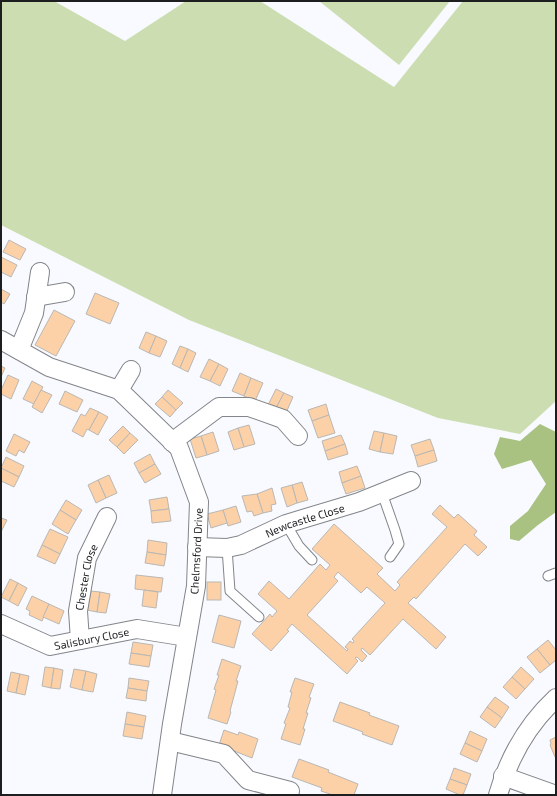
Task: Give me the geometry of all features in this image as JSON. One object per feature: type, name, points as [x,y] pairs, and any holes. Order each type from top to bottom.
[{"type":"street","points":[[19,350],[34,313],[40,272]]},
{"type":"street","points":[[36,297],[65,292]]},
{"type":"street","name":"Chelmsford Drive","points":[[1,340],[49,367],[119,390],[179,448],[199,502],[196,586],[162,795]]},
{"type":"street","points":[[119,390],[131,370]]},
{"type":"street","points":[[172,442],[219,408],[249,408],[283,419],[298,436]]},
{"type":"street","name":"Newcastle Close","points":[[197,547],[227,548],[241,545],[286,524],[360,502],[411,481]]},
{"type":"street","name":"Chester Close","points":[[80,640],[78,610],[87,558],[107,517]]},
{"type":"street","name":"Salisbury Close","points":[[1,624],[50,646],[137,630],[187,637]]},
{"type":"street","points":[[498,795],[503,776],[513,754],[526,733],[546,707],[556,698]]},
{"type":"street","points":[[170,742],[224,754],[248,780],[290,791]]},
{"type":"street","points":[[503,776],[556,795]]},
{"type":"lane","points":[[382,493],[399,544],[390,557]]},
{"type":"lane","points":[[286,524],[299,546],[312,560]]},
{"type":"lane","points":[[227,548],[230,591],[260,617]]},
{"type":"green space","points":[[1,1],[54,1],[125,41],[186,1],[260,1],[394,87],[463,1],[556,1],[556,401],[520,434],[438,418],[189,320],[1,225]]},
{"type":"green space","points":[[319,1],[450,1],[399,65]]},
{"type":"green space","points":[[540,424],[556,432],[556,512],[519,541],[510,539],[510,526],[528,511],[546,484],[531,460],[502,469],[494,454],[500,437],[520,441]]},
{"type":"building","points":[[9,240],[26,249],[20,260],[3,252]]},
{"type":"building","points":[[1,257],[17,265],[11,277],[1,272]]},
{"type":"building","points":[[1,289],[10,294],[4,304],[1,302]]},
{"type":"building","points":[[95,293],[119,303],[110,324],[86,314]]},
{"type":"building","points":[[54,310],[75,321],[56,356],[35,345]]},
{"type":"building","points":[[146,332],[156,336],[149,353],[139,348]]},
{"type":"building","points":[[156,336],[167,341],[160,357],[149,353]]},
{"type":"building","points":[[180,346],[188,349],[180,368],[172,364]]},
{"type":"building","points":[[188,349],[196,353],[188,372],[180,368]]},
{"type":"building","points":[[209,359],[219,364],[210,381],[200,377]]},
{"type":"building","points":[[219,364],[228,369],[220,386],[210,381]]},
{"type":"building","points":[[1,366],[5,368],[1,377]]},
{"type":"building","points":[[240,373],[251,378],[244,396],[232,391]]},
{"type":"building","points":[[8,375],[19,380],[11,399],[1,394],[1,390]]},
{"type":"building","points":[[251,378],[263,383],[255,401],[244,396]]},
{"type":"building","points":[[32,381],[43,387],[34,404],[23,399]]},
{"type":"building","points":[[276,389],[284,393],[275,410],[267,407]]},
{"type":"building","points":[[41,390],[52,395],[42,413],[32,407]]},
{"type":"building","points":[[168,390],[183,403],[176,410],[162,397]]},
{"type":"building","points":[[65,391],[83,400],[77,412],[59,404]]},
{"type":"building","points":[[284,393],[293,397],[285,415],[275,410]]},
{"type":"building","points":[[162,397],[176,410],[170,417],[155,404]]},
{"type":"building","points":[[326,404],[329,415],[312,421],[308,410]]},
{"type":"building","points":[[90,408],[99,412],[89,430],[87,429],[83,437],[72,431],[81,414],[85,416]]},
{"type":"building","points":[[99,412],[108,417],[98,435],[89,430]]},
{"type":"building","points":[[329,415],[335,433],[318,438],[312,421]]},
{"type":"building","points":[[249,425],[255,444],[244,447],[238,428]]},
{"type":"building","points":[[123,426],[130,433],[117,447],[109,440]]},
{"type":"building","points":[[238,428],[244,447],[234,450],[228,432]]},
{"type":"building","points":[[374,431],[384,433],[380,452],[369,449]]},
{"type":"building","points":[[213,432],[219,451],[207,455],[201,436]]},
{"type":"building","points":[[130,433],[138,440],[124,454],[117,447]]},
{"type":"building","points":[[384,433],[397,436],[393,454],[380,452]]},
{"type":"building","points":[[14,434],[30,442],[24,453],[19,450],[16,456],[6,451]]},
{"type":"building","points":[[341,435],[345,444],[325,451],[322,441]]},
{"type":"building","points":[[201,436],[207,455],[196,458],[190,439]]},
{"type":"building","points":[[430,439],[434,450],[415,456],[411,445]]},
{"type":"building","points":[[345,444],[348,454],[328,460],[325,451]]},
{"type":"building","points":[[434,450],[437,461],[418,467],[415,456]]},
{"type":"building","points":[[150,454],[155,464],[139,473],[134,463]]},
{"type":"building","points":[[6,457],[24,466],[19,477],[1,468]]},
{"type":"building","points":[[155,464],[161,474],[145,483],[139,473]]},
{"type":"building","points":[[357,466],[361,476],[342,483],[339,472]]},
{"type":"building","points":[[1,468],[19,477],[14,487],[1,481]]},
{"type":"building","points":[[109,475],[117,493],[106,498],[98,480]]},
{"type":"building","points":[[361,476],[365,488],[346,494],[342,483]]},
{"type":"building","points":[[98,480],[106,498],[96,503],[88,485]]},
{"type":"building","points":[[302,482],[308,500],[297,503],[292,485]]},
{"type":"building","points":[[292,485],[297,503],[287,507],[281,488]]},
{"type":"building","points":[[272,488],[276,504],[271,505],[272,511],[263,513],[257,494]]},
{"type":"building","points":[[257,494],[263,513],[254,516],[252,511],[247,512],[242,496]]},
{"type":"building","points":[[167,497],[169,509],[151,511],[149,500]]},
{"type":"building","points":[[66,500],[82,510],[76,520],[60,510]]},
{"type":"building","points":[[440,505],[454,518],[458,514],[477,531],[474,535],[487,547],[478,556],[465,544],[416,599],[414,597],[408,603],[446,637],[436,649],[403,619],[370,655],[362,648],[361,650],[367,656],[362,662],[357,657],[355,658],[358,661],[347,674],[292,624],[287,630],[289,631],[271,651],[252,634],[270,614],[272,617],[277,611],[258,594],[269,581],[289,599],[320,564],[326,570],[330,565],[312,549],[334,524],[383,568],[377,574],[395,591],[400,585],[397,582],[447,527],[432,514]],"holes":[[[338,572],[361,593],[367,587],[385,603],[352,639],[354,641],[353,643],[350,641],[345,647],[348,649],[347,651],[307,615],[338,581],[334,577]]]},
{"type":"building","points":[[236,506],[241,522],[228,526],[223,510]]},
{"type":"building","points":[[169,509],[171,521],[152,523],[151,511]]},
{"type":"building","points":[[60,510],[76,520],[68,534],[52,524]]},
{"type":"building","points":[[223,510],[227,523],[211,528],[207,514]]},
{"type":"building","points":[[1,518],[7,520],[1,532]]},
{"type":"building","points":[[50,529],[68,537],[60,554],[42,545]]},
{"type":"building","points":[[148,540],[167,543],[166,555],[147,552]]},
{"type":"building","points":[[42,545],[60,554],[55,564],[37,556]]},
{"type":"building","points":[[147,552],[166,555],[164,566],[145,563]]},
{"type":"building","points":[[136,575],[163,578],[161,592],[135,589]]},
{"type":"building","points":[[10,579],[18,583],[9,601],[1,597]]},
{"type":"building","points":[[207,582],[221,582],[221,600],[207,600]]},
{"type":"building","points":[[18,583],[27,588],[18,606],[9,601]]},
{"type":"building","points":[[144,590],[158,592],[156,608],[142,606]]},
{"type":"building","points":[[91,591],[100,592],[97,612],[87,610]]},
{"type":"building","points":[[100,592],[110,594],[106,613],[97,612]]},
{"type":"building","points":[[32,596],[49,604],[42,621],[29,615],[30,611],[26,609]]},
{"type":"building","points":[[49,604],[64,611],[59,624],[43,617]]},
{"type":"building","points":[[219,615],[241,621],[234,648],[212,642]]},
{"type":"building","points":[[548,640],[556,650],[556,660],[550,665],[537,649]]},
{"type":"building","points":[[133,642],[153,645],[151,656],[131,653]]},
{"type":"building","points":[[537,649],[550,665],[540,673],[527,657]]},
{"type":"building","points":[[131,653],[151,656],[149,667],[129,664]]},
{"type":"building","points":[[222,659],[241,666],[236,681],[238,681],[227,724],[208,718],[216,690],[214,689],[219,675],[217,675]]},
{"type":"building","points":[[45,667],[54,668],[51,688],[42,686]]},
{"type":"building","points":[[521,667],[534,679],[525,689],[512,677]]},
{"type":"building","points":[[54,668],[63,670],[60,689],[51,688]]},
{"type":"building","points":[[74,669],[86,671],[82,690],[70,687]]},
{"type":"building","points":[[86,671],[97,674],[93,692],[82,690]]},
{"type":"building","points":[[11,672],[20,674],[16,693],[7,691]]},
{"type":"building","points":[[20,674],[29,676],[25,695],[16,693]]},
{"type":"building","points":[[512,677],[525,689],[516,699],[503,687]]},
{"type":"building","points":[[129,678],[149,681],[147,691],[128,688]]},
{"type":"building","points":[[295,678],[314,684],[309,697],[311,698],[306,713],[308,713],[300,745],[281,739],[286,724],[284,723],[290,708],[288,707],[292,692],[290,692]]},
{"type":"building","points":[[128,688],[147,691],[146,701],[126,698]]},
{"type":"building","points":[[495,697],[509,707],[502,718],[487,707]]},
{"type":"building","points":[[340,702],[399,726],[392,745],[333,721]]},
{"type":"building","points":[[487,707],[502,718],[495,728],[480,717]]},
{"type":"building","points":[[127,712],[146,716],[144,727],[125,724]]},
{"type":"building","points":[[125,724],[144,727],[142,739],[123,736]]},
{"type":"building","points":[[224,730],[238,735],[239,732],[258,739],[252,758],[219,745]]},
{"type":"building","points":[[470,731],[487,739],[482,751],[465,743]]},
{"type":"building","points":[[556,737],[555,757],[550,745],[550,740]]},
{"type":"building","points":[[465,743],[482,751],[477,762],[460,754]]},
{"type":"building","points":[[299,759],[329,770],[328,772],[358,784],[354,795],[333,795],[321,791],[322,788],[292,777]]},
{"type":"building","points":[[454,768],[471,774],[467,785],[450,779]]},
{"type":"building","points":[[450,779],[467,785],[463,795],[446,789]]}]
